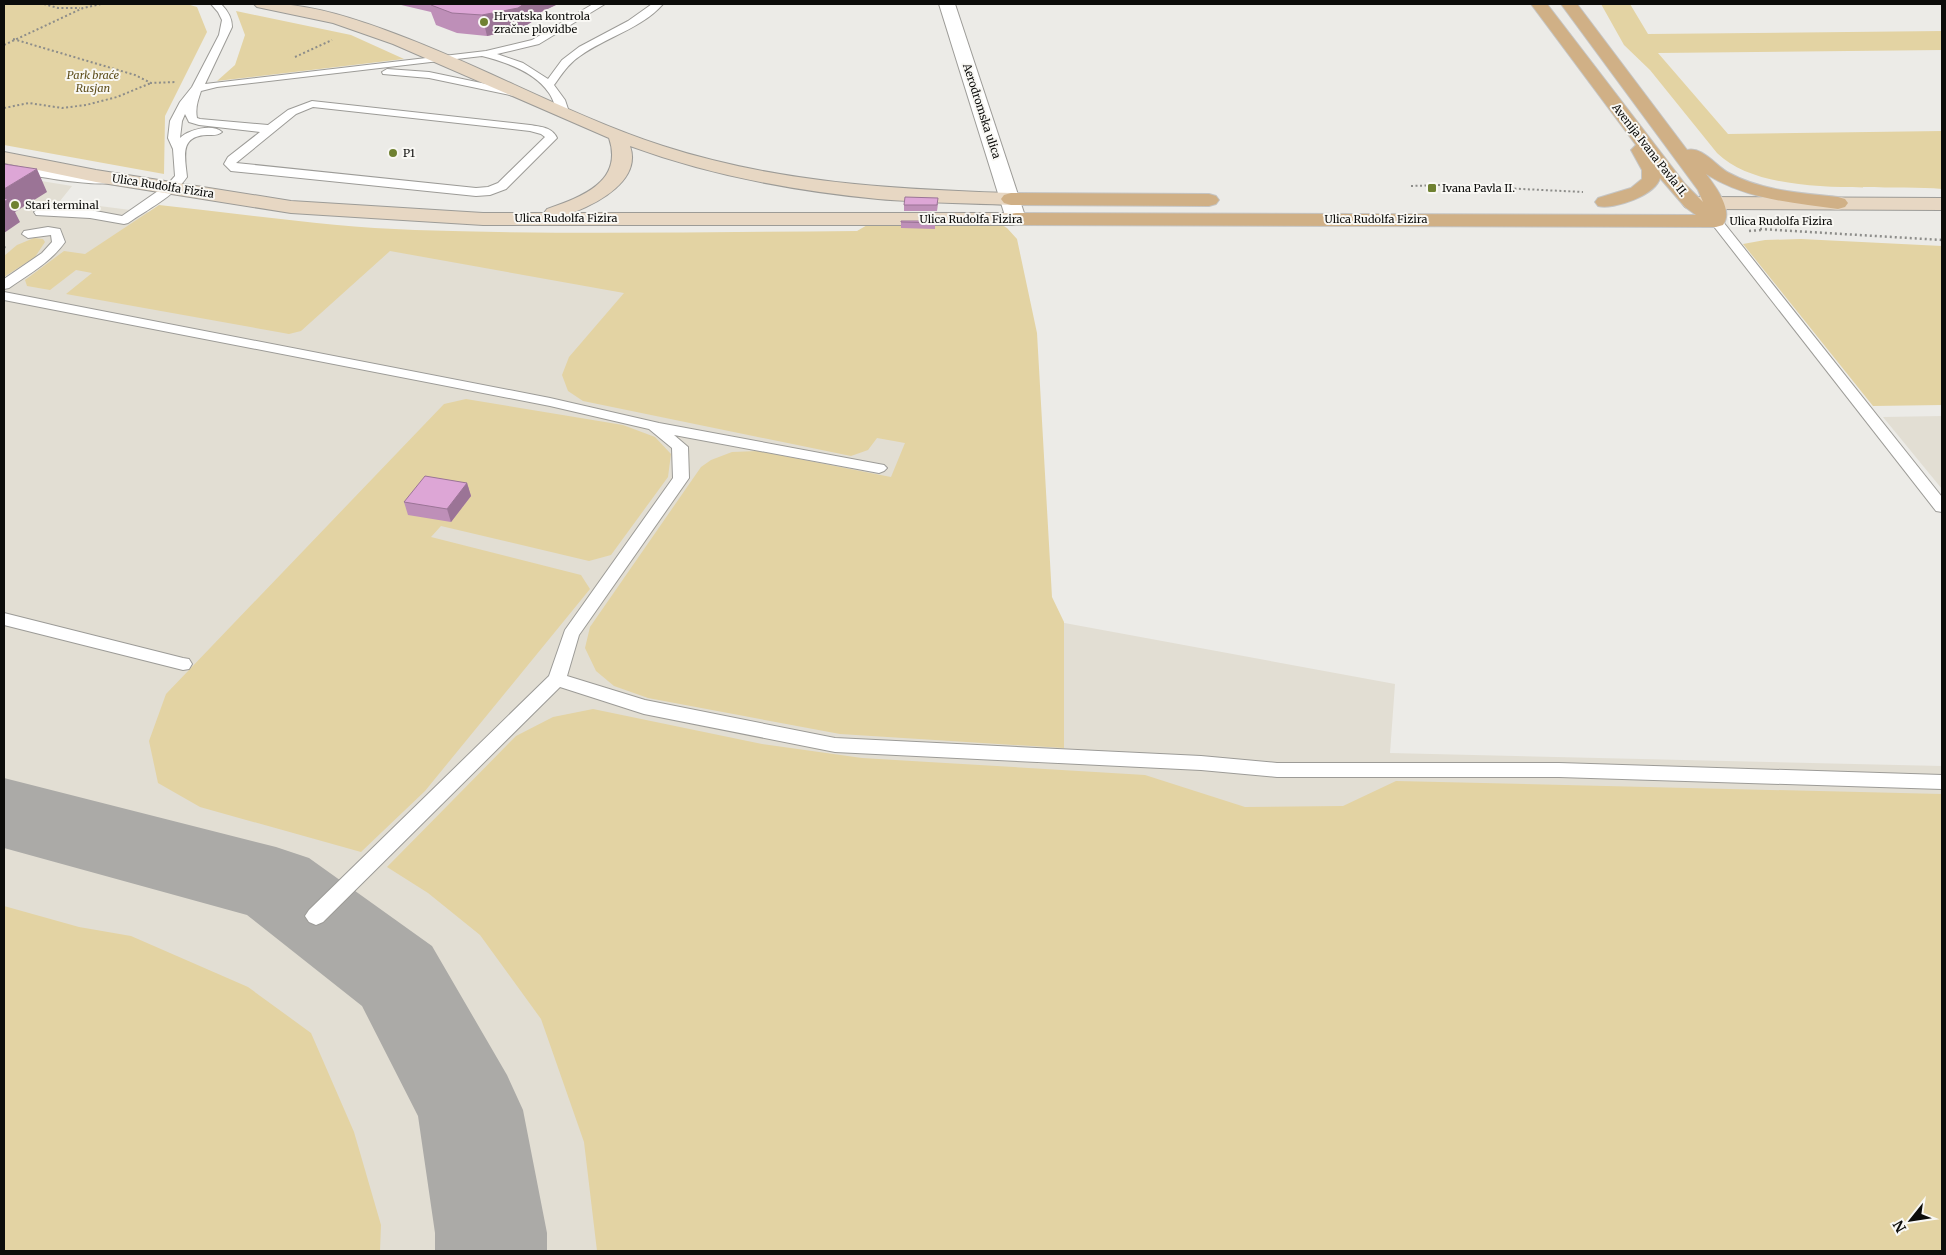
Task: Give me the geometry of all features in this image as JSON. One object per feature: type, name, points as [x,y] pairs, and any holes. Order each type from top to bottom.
[{"type":"main road","name":"Avenija Ivana Pavla II.","points":[[1539,4],[1678,188],[1692,203]]},
{"type":"main road","name":"Avenija Ivana Pavla II.","points":[[1569,4],[1700,179],[1715,212]]},
{"type":"main road","points":[[1657,123],[1679,140],[1706,166],[1732,181],[1768,193],[1838,203]]},
{"type":"main road","points":[[1605,202],[1638,192],[1651,180],[1651,170],[1636,143],[1635,132]]},
{"type":"main road","name":"Ulica Rudolfa Fizira","points":[[1588,197],[1605,202],[1692,203]]},
{"type":"main road","name":"Ulica Rudolfa Fizira","points":[[1011,199],[1226,200]]},
{"type":"main road","name":"Ulica Rudolfa Fizira","points":[[1016,219],[1715,212]]},
{"type":"street","name":"Ulica Rudolfa Fizira","points":[[262,4],[360,26],[438,57],[617,135],[695,161],[750,174],[820,187],[892,194],[1011,199]]},
{"type":"street","name":"Aerodromska ulica","points":[[948,4],[1016,219]]},
{"type":"street","points":[[528,218],[569,208],[605,188],[613,180],[622,165],[622,147],[617,135]]},
{"type":"street","name":"Ulica Rudolfa Fizira","points":[[4,158],[120,180],[291,207],[483,219],[1016,219]]},
{"type":"street","name":"Ulica Rudolfa Fizira","points":[[1692,203],[1715,212],[1942,222]]},
{"type":"street","name":"Ulica Rudolfa Fizira","points":[[1715,212],[1838,203],[1942,204]]},
{"type":"lane","points":[[40,212],[90,214],[124,220],[172,188],[181,177],[179,149],[174,138],[176,121],[186,102],[196,89],[227,28],[226,16],[216,4]]},
{"type":"lane","points":[[196,89],[217,84],[510,49],[535,42],[600,4]]},
{"type":"lane","points":[[549,85],[563,64],[582,48],[627,26],[658,4]]},
{"type":"lane","points":[[482,53],[514,62],[549,85],[561,100],[563,112]]},
{"type":"lane","points":[[313,72],[429,75],[522,94]]},
{"type":"lane","points":[[196,89],[190,111],[193,120],[202,123],[269,130]]},
{"type":"lane","points":[[321,104],[520,126],[545,131],[551,138],[502,186],[490,191],[476,192],[235,168],[230,164],[232,159],[259,137],[302,107],[321,104]]},
{"type":"lane","points":[[179,149],[185,138],[196,133],[222,133],[259,137]]},
{"type":"lane","points":[[4,167],[88,180],[120,180]]},
{"type":"lane","points":[[1715,212],[1942,507]]},
{"type":"lane","points":[[4,285],[47,256],[59,242],[56,232],[48,230],[28,234]]},
{"type":"lane","points":[[4,296],[550,402],[654,426],[879,468]]},
{"type":"lane","points":[[316,916],[557,679],[571,634],[680,478],[680,447],[654,426]]},
{"type":"lane","points":[[4,620],[183,664]]},
{"type":"lane","points":[[557,679],[644,707],[835,745],[1202,763],[1277,770],[1559,770],[1942,782]]},
{"type":"path","points":[[44,4],[58,8],[83,8]]},
{"type":"path","points":[[4,45],[13,39],[83,8],[101,4]]},
{"type":"path","points":[[292,58],[360,26]]},
{"type":"path","points":[[13,39],[135,75],[151,83]]},
{"type":"path","points":[[4,108],[29,103],[62,108],[86,105],[117,97],[151,83],[181,82]]},
{"type":"path","points":[[1411,186],[1441,185],[1588,197]]},
{"type":"path","points":[[1758,226],[1761,230],[1942,240]]},
{"type":"shaded area","points":[[4,175],[72,186],[60,201],[162,214],[484,241],[995,244],[1032,617],[1395,684],[1390,753],[1942,766],[1942,1251],[4,1251]]},
{"type":"shaded area","points":[[1942,416],[1942,489],[1883,417]]},
{"type":"green space","name":"Park braće Rusjan","points":[[4,4],[187,4],[197,7],[207,32],[165,116],[164,174],[4,145]]},
{"type":"green space","points":[[1601,4],[1630,4],[1648,34],[1942,31],[1942,50],[1658,53],[1728,134],[1942,131],[1942,189],[1856,188],[1792,183],[1763,177],[1738,168],[1717,153],[1650,70],[1624,45]]},
{"type":"green space","points":[[236,11],[351,35],[404,59],[217,81],[235,65],[245,35]]},
{"type":"green space","points":[[159,205],[351,226],[470,232],[857,231],[869,224],[999,223],[1007,228],[1017,239],[1037,333],[1052,597],[1064,622],[1064,748],[840,734],[648,698],[614,686],[596,671],[585,648],[590,627],[701,467],[711,460],[732,452],[758,451],[891,477],[905,443],[877,438],[868,450],[851,456],[583,401],[568,391],[562,375],[569,357],[624,293],[390,251],[301,331],[289,334],[66,294],[92,273],[76,270],[50,290],[27,286],[25,280],[64,251],[85,254]]},
{"type":"green space","points":[[34,238],[43,239],[45,242],[35,257],[4,277],[4,256],[17,245]]},
{"type":"green space","points":[[1801,239],[1942,246],[1942,405],[1873,406],[1743,244],[1765,240]]},
{"type":"green space","points":[[466,399],[623,425],[655,437],[671,454],[668,477],[611,555],[589,561],[441,526],[431,537],[581,575],[590,589],[425,791],[361,852],[200,807],[158,783],[149,741],[166,694],[444,404]]},
{"type":"green space","points":[[593,709],[762,744],[862,758],[1145,775],[1245,807],[1343,806],[1396,781],[1942,794],[1942,1251],[597,1251],[584,1142],[541,1019],[480,935],[428,893],[387,867],[516,736],[553,717]]},
{"type":"green space","points":[[4,906],[79,927],[131,936],[248,987],[311,1033],[354,1132],[381,1225],[380,1251],[4,1251]]},
{"type":"building","points":[[431,4],[524,4],[518,8],[482,15],[452,13]]},
{"type":"building","points":[[4,164],[37,169],[4,189]]},
{"type":"building","points":[[905,197],[938,198],[937,205],[904,205]]},
{"type":"building","points":[[935,221],[935,223],[901,222]]},
{"type":"building","points":[[425,476],[467,483],[447,509],[404,502]]},
{"type":"taxiway","points":[[4,813],[276,885],[397,976],[470,1110],[491,1233],[491,1251]]},
{"type":"place","name":"Hrvatska kontrola zračne plovidbe","points":[[484,22]]},
{"type":"place","name":"P1","points":[[393,153]]},
{"type":"place","name":"Ivana Pavla II.","points":[[1432,188]]},
{"type":"place","name":"Stari terminal","points":[[15,205]]}]
